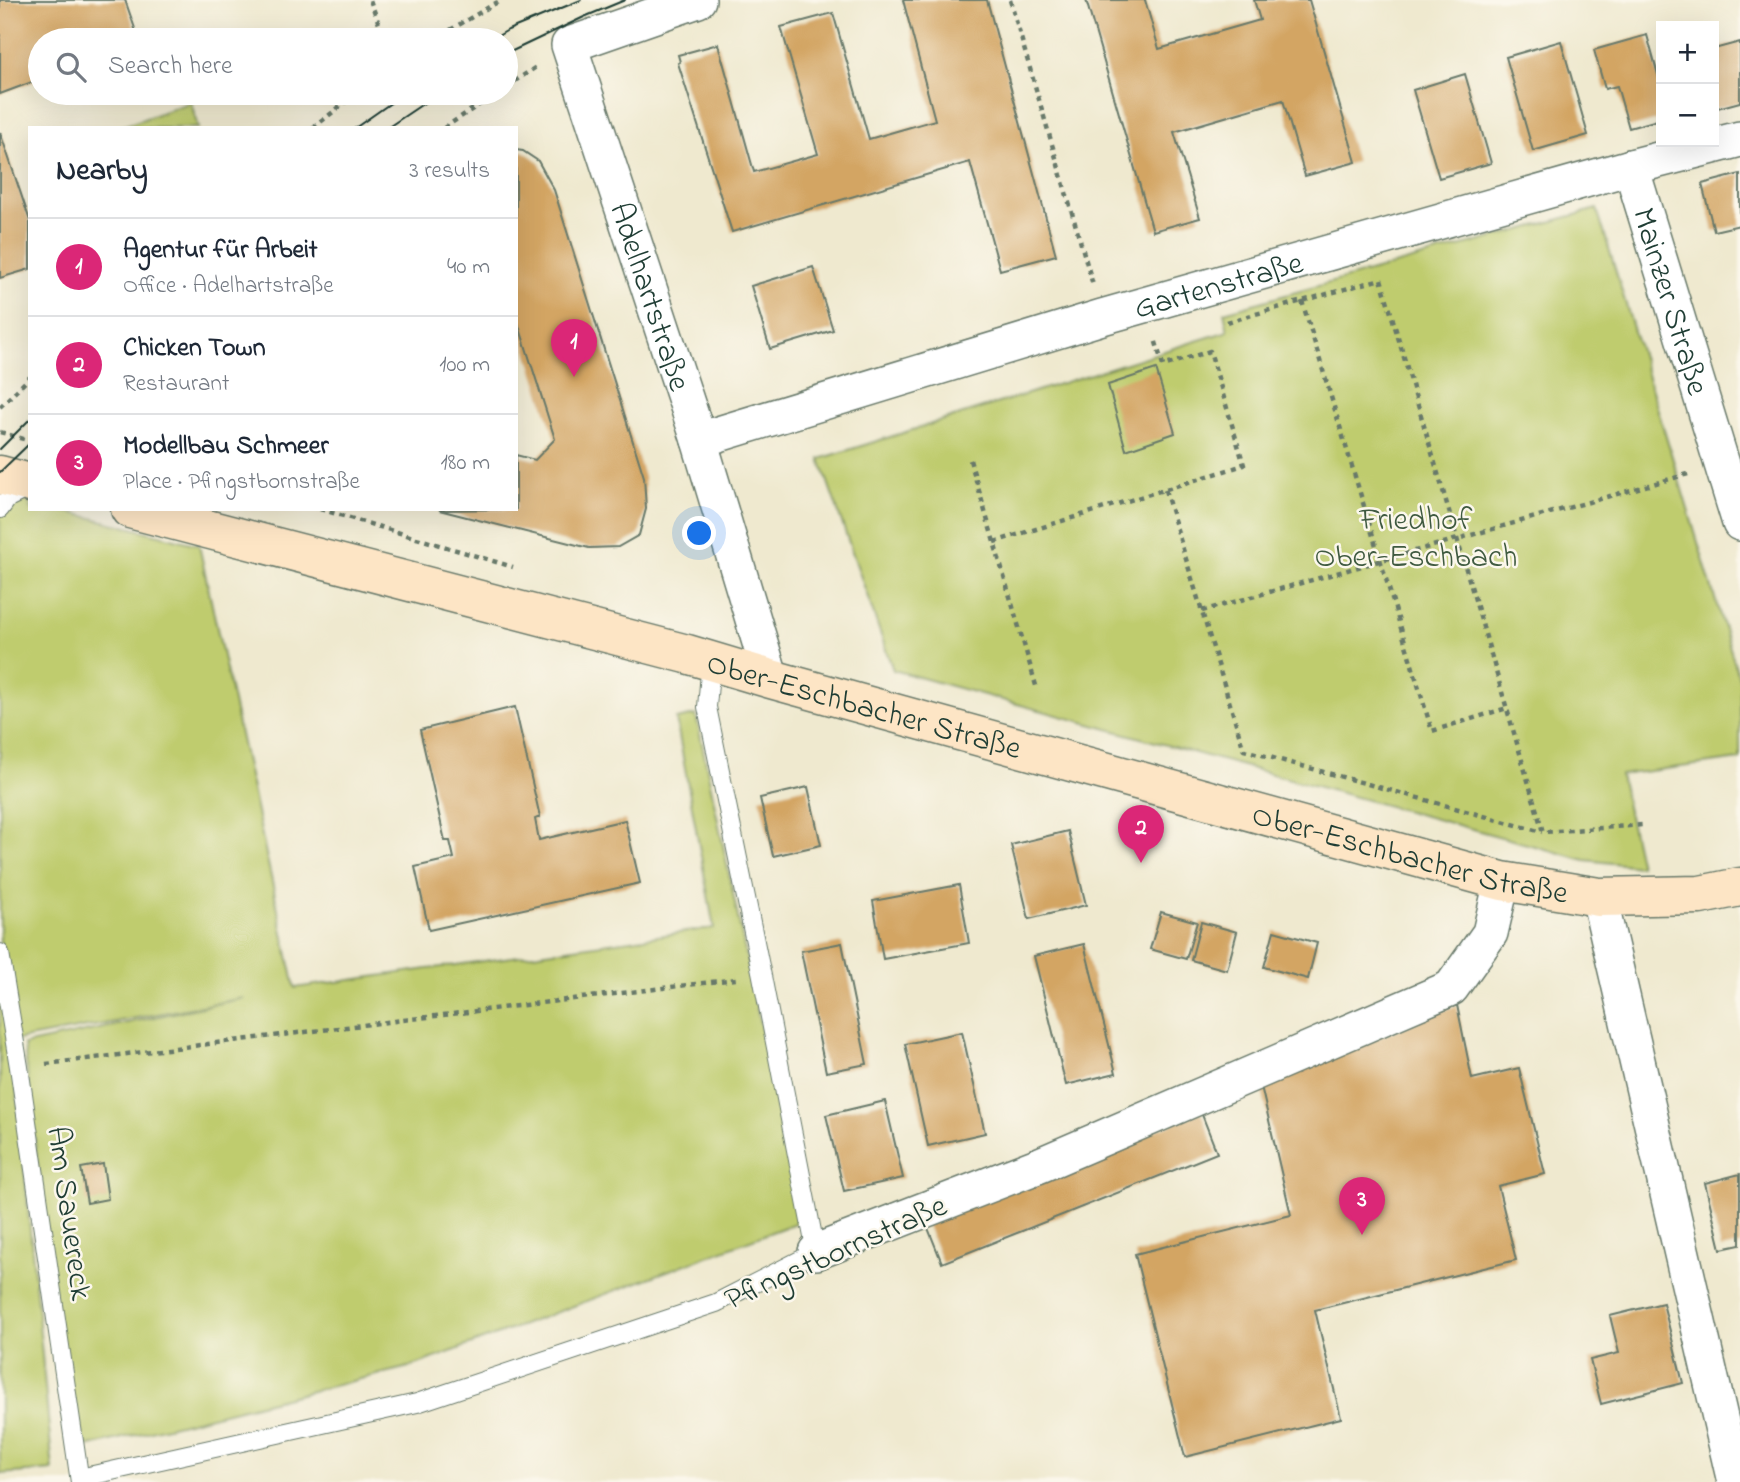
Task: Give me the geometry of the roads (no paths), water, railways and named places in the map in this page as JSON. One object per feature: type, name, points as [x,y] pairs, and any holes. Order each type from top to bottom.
[{"type":"street","name":"Adelhartstraße","points":[[698,0],[569,46],[699,440],[771,679]]},
{"type":"street","name":"Gartenstraße","points":[[699,440],[1102,317],[1631,167],[1740,139]]},
{"type":"street","name":"Mainzer Straße","points":[[1631,167],[1729,469],[1740,523]]},
{"type":"street","points":[[0,475],[28,484]]},
{"type":"street","name":"Ober-Eschbacher Straße","points":[[138,511],[710,661],[1502,881],[1600,897],[1700,895],[1740,887]]},
{"type":"street","name":"Pfingstbornstraße","points":[[816,1252],[1041,1165],[1451,988],[1490,933],[1502,881]]},
{"type":"street","name":"Ober-Eschbacher Straße","points":[[1600,897],[1735,1482]]},
{"type":"lane","points":[[0,509],[8,498],[28,486]]},
{"type":"lane","points":[[710,661],[707,707],[816,1252]]},
{"type":"lane","name":"Am Sauereck","points":[[0,953],[80,1480]]},
{"type":"lane","name":"Pfingstbornstraße","points":[[80,1480],[417,1403],[716,1303],[816,1252]]},
{"type":"tram line","points":[[513,28],[581,0]]},
{"type":"tram line","points":[[518,48],[625,0]]},
{"type":"tram line","points":[[358,126],[388,105]]},
{"type":"tram line","points":[[390,126],[421,105]]},
{"type":"tram line","points":[[0,449],[28,421]]},
{"type":"tram line","points":[[0,472],[28,445]]},
{"type":"place","name":"Agentur für Arbeit","points":[[574,377]]},
{"type":"place","name":"Chicken Town","points":[[1141,863]]},
{"type":"place","name":"Modellbau Schmeer","points":[[1362,1235]]},
{"type":"park label","name":"Friedhof Ober-Eschbach","points":[[1416,536]]}]
